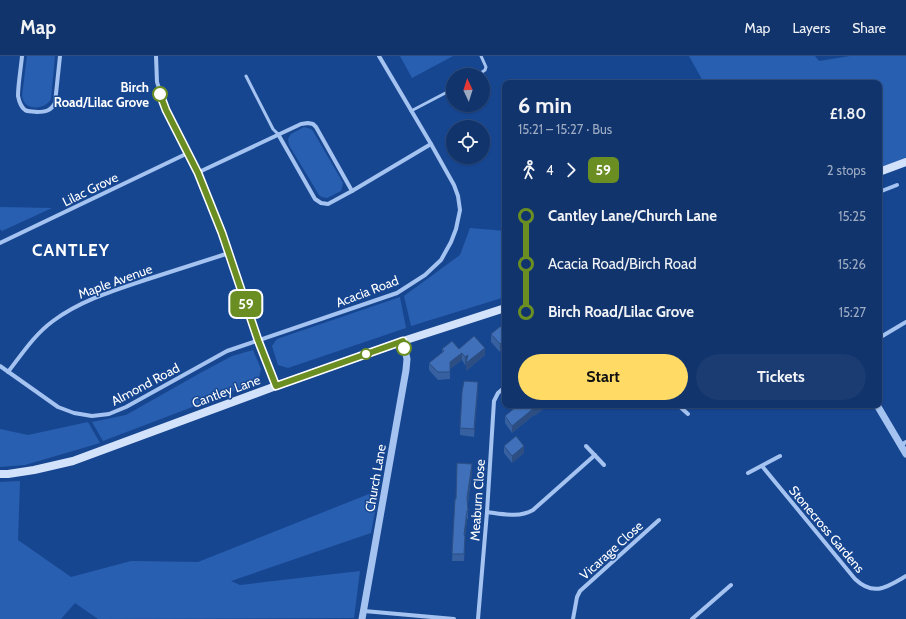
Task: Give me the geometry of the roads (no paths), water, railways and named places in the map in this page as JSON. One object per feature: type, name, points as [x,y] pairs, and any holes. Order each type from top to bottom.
[{"type":"main road","points":[[882,171],[906,162]]},
{"type":"main road","name":"Cantley Lane","points":[[0,474],[34,470],[73,461],[276,386],[403,341],[502,309]]},
{"type":"street","points":[[22,56],[18,97],[20,104],[24,109],[29,111],[45,112],[50,110],[55,103],[60,56]]},
{"type":"street","points":[[156,56],[157,82],[160,94],[166,110],[198,173],[229,253],[258,340],[276,386]]},
{"type":"street","name":"Acacia Road","points":[[258,340],[397,293],[426,275],[441,260],[452,242],[460,210],[458,196],[454,185],[379,56]]},
{"type":"street","points":[[198,173],[278,134],[301,124],[308,123],[313,124],[316,127],[352,191]]},
{"type":"street","points":[[278,134],[315,199],[321,203],[328,204],[431,144]]},
{"type":"street","name":"Lilac Grove","points":[[0,243],[188,153]]},
{"type":"street","points":[[882,191],[897,185]]},
{"type":"street","name":"Maple Avenue","points":[[8,372],[26,347],[41,331],[69,310],[106,293],[229,253]]},
{"type":"street","points":[[882,336],[906,322]]},
{"type":"street","name":"Almond Road","points":[[0,366],[58,407],[74,414],[92,416],[109,414],[227,351],[258,340]]},
{"type":"street","name":"Church Lane","points":[[362,619],[406,370],[403,341]]},
{"type":"street","name":"Meaburn Close","points":[[478,619],[494,401],[498,393],[502,390]]},
{"type":"street","points":[[681,408],[688,414]]},
{"type":"street","points":[[879,408],[903,444],[906,454]]},
{"type":"street","points":[[586,446],[604,465]]},
{"type":"street","points":[[487,512],[520,515],[527,514],[595,455]]},
{"type":"street","points":[[748,473],[780,456]]},
{"type":"street","name":"Stonecross Gardens","points":[[762,466],[860,584],[869,588],[877,589],[887,587],[906,576]]},
{"type":"street","name":"Vicarage Close","points":[[573,619],[577,597],[580,591],[659,520]]},
{"type":"street","points":[[692,619],[731,585]]},
{"type":"street","points":[[364,611],[454,619]]},
{"type":"lane","points":[[481,56],[486,68]]},
{"type":"lane","points":[[246,76],[273,129],[278,134]]},
{"type":"lane","points":[[411,111],[446,93]]},
{"type":"place","name":"Birch Road/Lilac Grove","points":[[160,94]]},
{"type":"district","name":"CANTLEY","points":[[71,250]]}]
